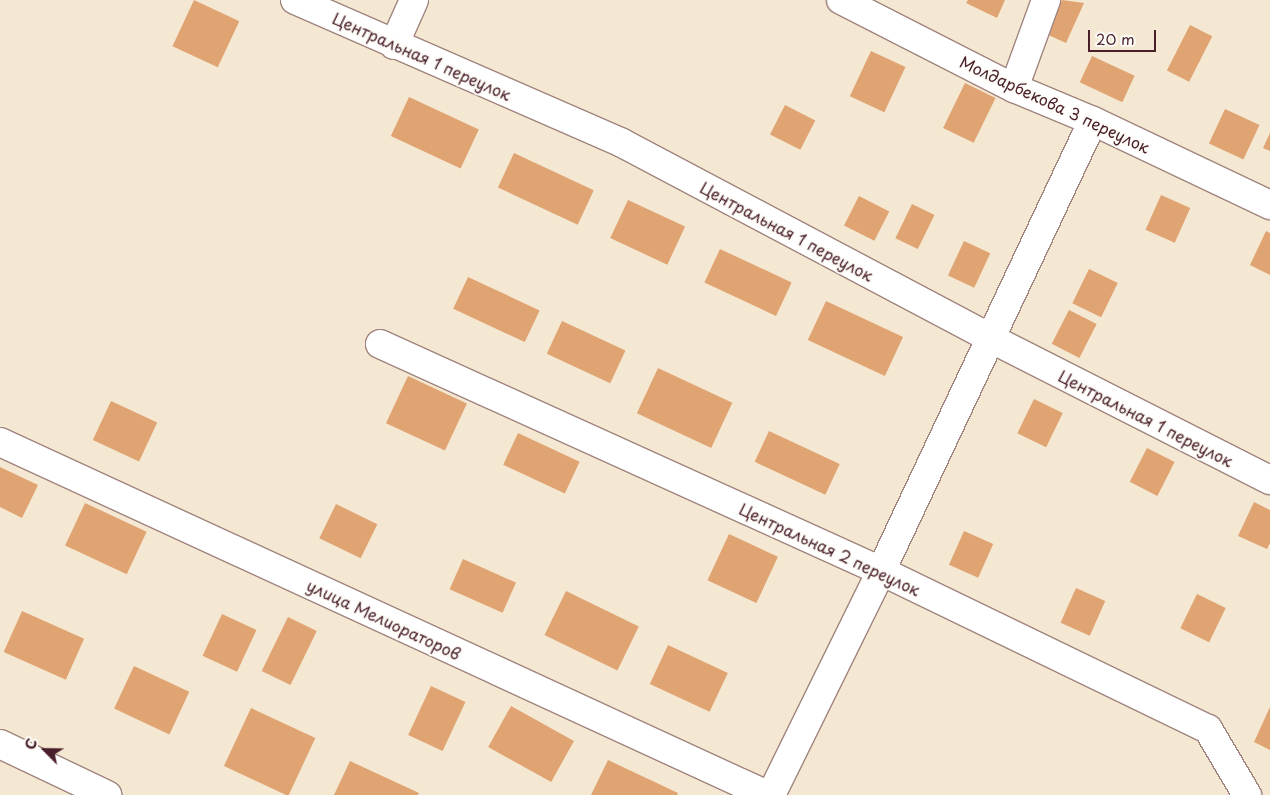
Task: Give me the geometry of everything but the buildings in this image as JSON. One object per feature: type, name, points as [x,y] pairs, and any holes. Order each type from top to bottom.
[{"type":"street","name":"Центральная 1 переулок","points":[[296,0],[622,143],[990,338],[1270,480]]},
{"type":"street","points":[[394,44],[414,0]]},
{"type":"street","name":"Молдарбекова 3 переулок","points":[[841,0],[1014,88],[1093,121],[1270,205]]},
{"type":"street","points":[[1014,88],[1046,0]]},
{"type":"street","points":[[769,795],[882,571],[1093,121]]},
{"type":"street","name":"Центральная 2 переулок","points":[[380,344],[882,571],[1208,729],[1247,795]]},
{"type":"street","name":"улица Мелиораторов","points":[[0,442],[769,795]]},
{"type":"street","points":[[0,744],[107,795]]}]
